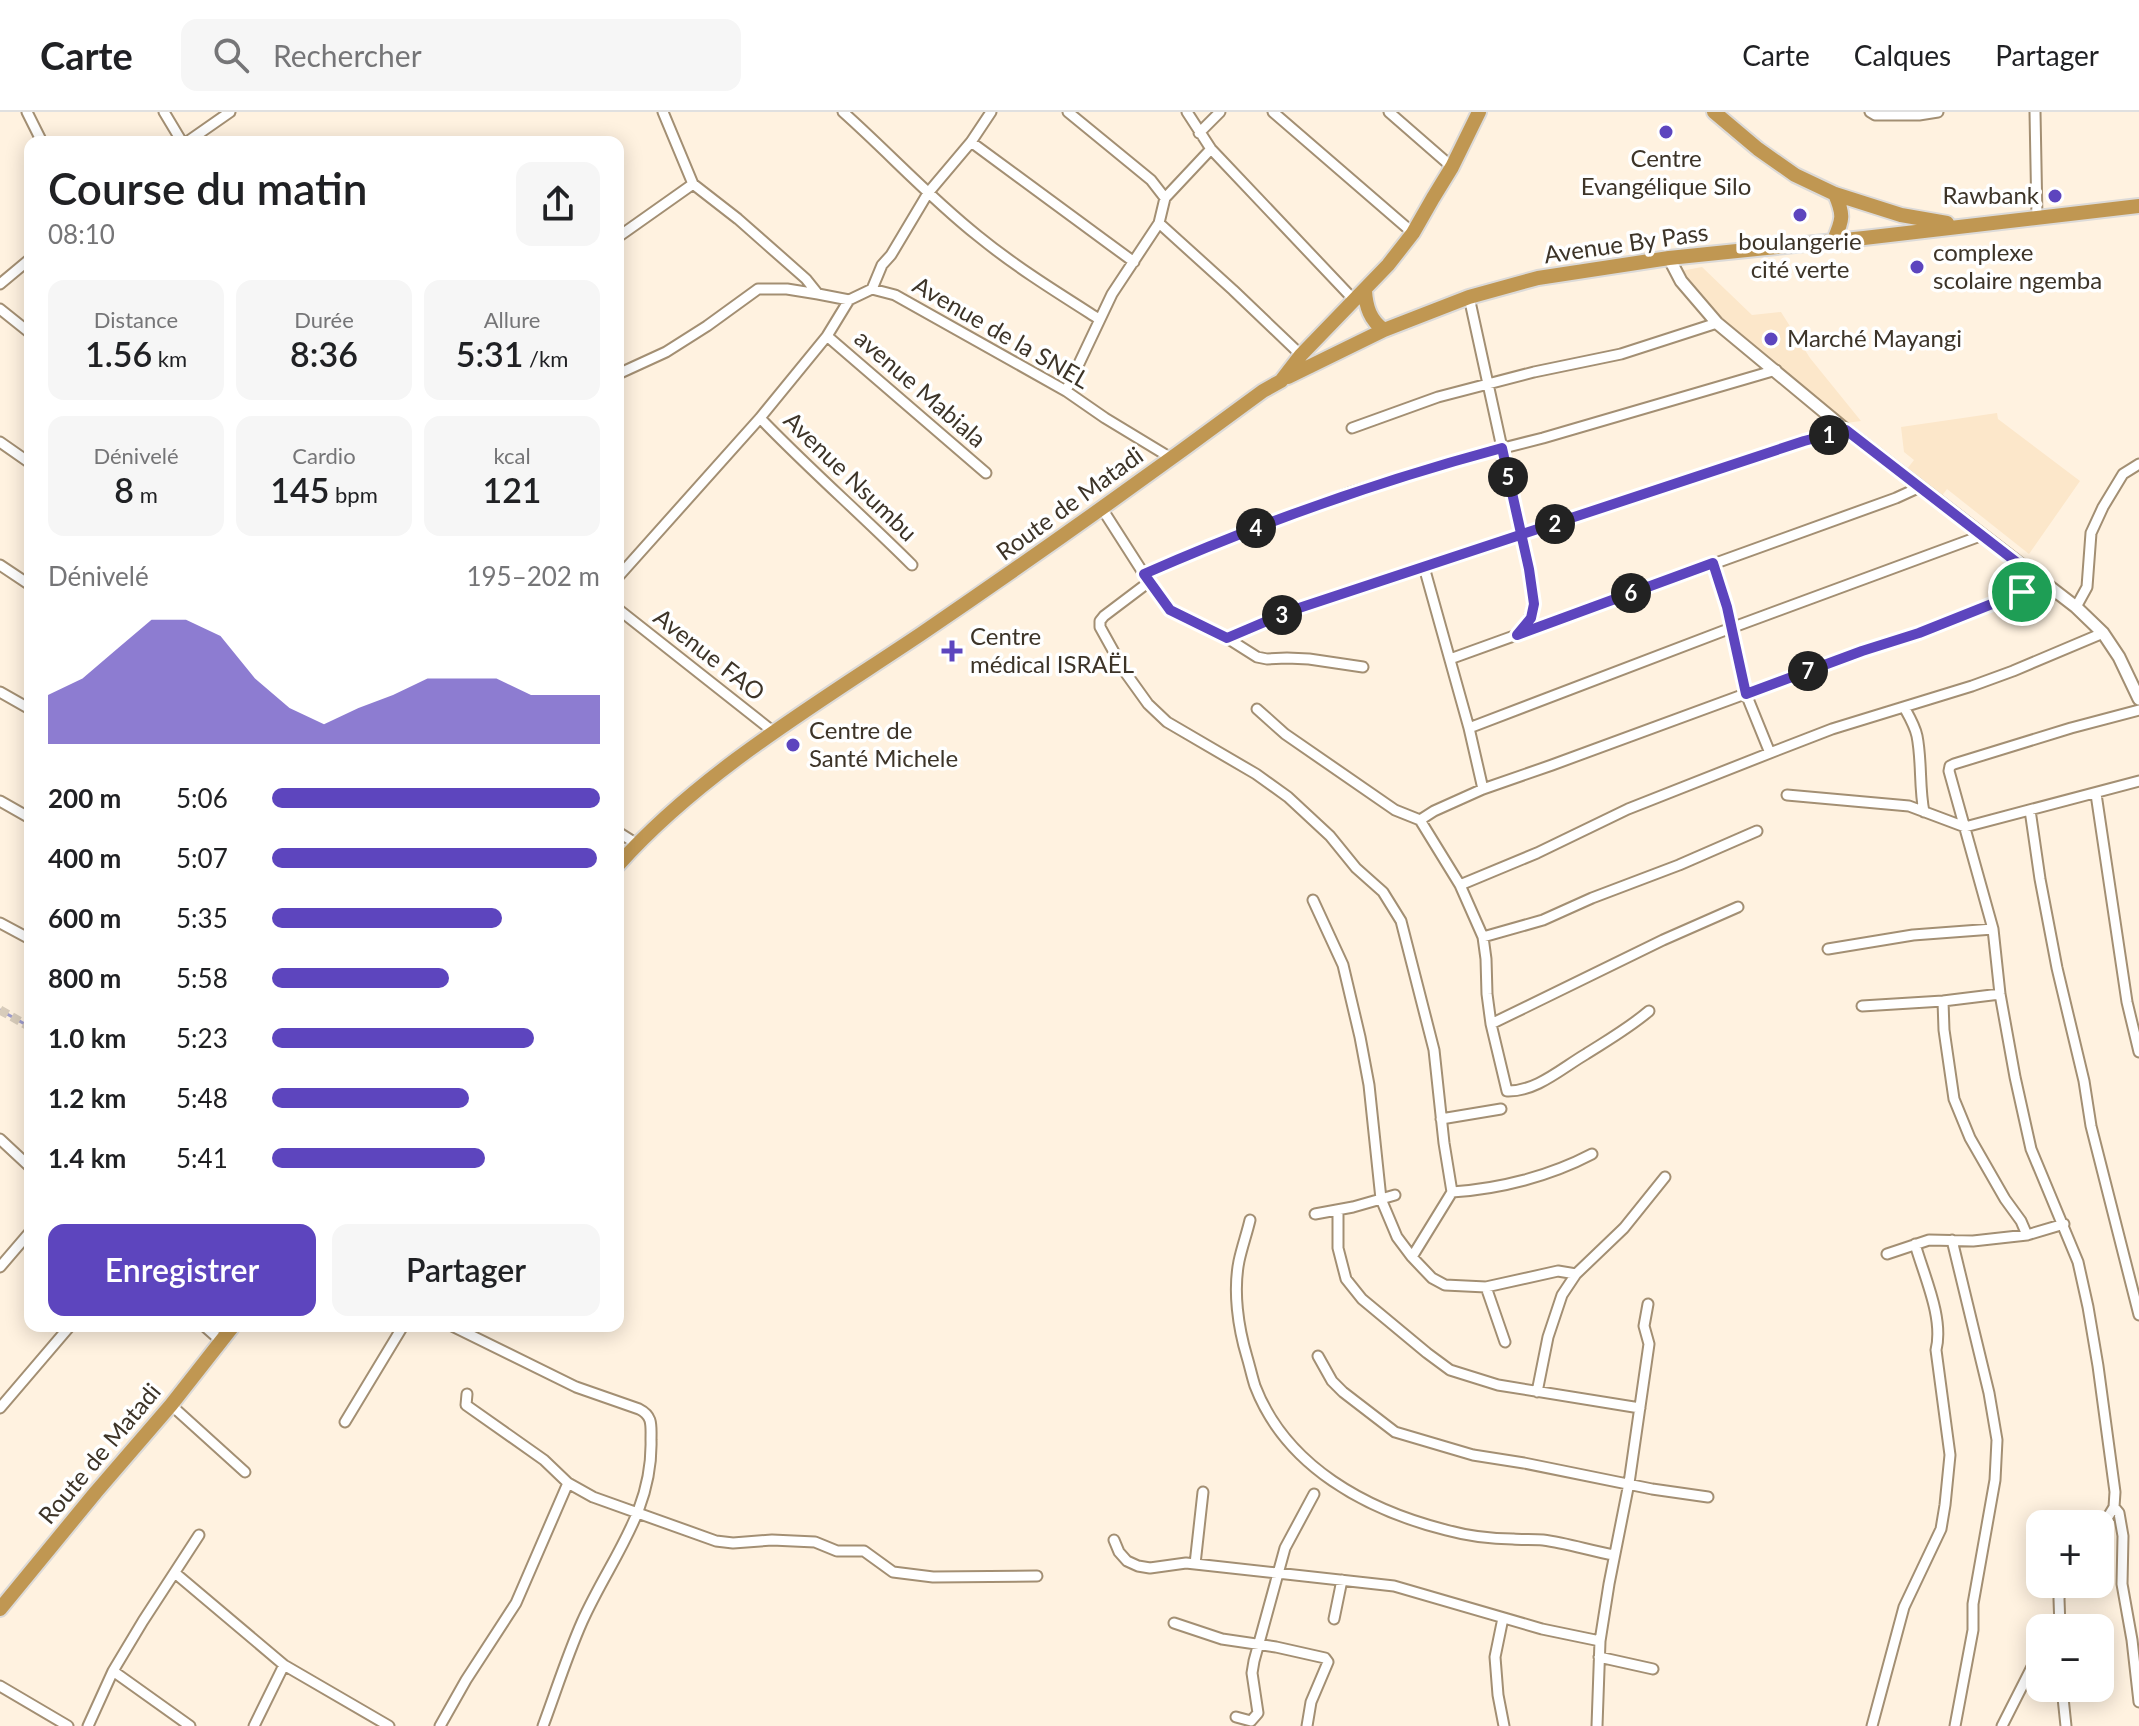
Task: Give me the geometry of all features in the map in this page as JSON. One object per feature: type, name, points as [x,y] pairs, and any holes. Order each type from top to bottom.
[{"type":"highway","name":"Route de Matadi","points":[[624,858],[689,796],[775,733],[1027,563],[1101,507],[1281,381],[1413,233],[1452,167],[1479,112]]},
{"type":"highway","points":[[1714,112],[1795,175],[1835,194],[1901,215],[1963,226]]},
{"type":"highway","points":[[1834,240],[1842,218],[1835,194]]},
{"type":"highway","name":"Avenue By Pass","points":[[1281,381],[1384,330],[1469,297],[1538,278],[1669,258],[2139,206]]},
{"type":"highway","points":[[1360,296],[1375,324],[1384,330]]},
{"type":"highway","name":"Route de Matadi","points":[[0,1609],[229,1332]]},
{"type":"street","points":[[27,112],[39,136]]},
{"type":"street","points":[[164,112],[181,136]]},
{"type":"street","points":[[194,136],[230,112]]},
{"type":"street","points":[[663,112],[693,184],[797,271],[818,294]]},
{"type":"street","points":[[843,112],[979,237],[1099,319]]},
{"type":"street","points":[[624,570],[760,418],[827,336],[849,300],[872,289],[882,265],[928,193],[971,142],[991,112]]},
{"type":"street","points":[[1068,112],[1151,180],[1165,198]]},
{"type":"street","points":[[1187,112],[1211,149],[1360,296]]},
{"type":"street","points":[[1199,133],[1220,112]]},
{"type":"street","points":[[1273,112],[1413,233]]},
{"type":"street","points":[[1389,112],[1452,167]]},
{"type":"street","points":[[1870,112],[1875,115],[1938,112]]},
{"type":"street","points":[[2035,112],[2037,218]]},
{"type":"street","points":[[971,142],[1134,262]]},
{"type":"street","points":[[1066,391],[1112,294],[1159,223],[1165,198],[1211,149]]},
{"type":"street","points":[[624,233],[693,184]]},
{"type":"street","points":[[1159,223],[1301,355]]},
{"type":"street","points":[[1669,258],[1681,281],[1717,323],[1846,430],[2076,607],[2103,633],[2119,657],[2139,699]]},
{"type":"street","points":[[0,284],[24,264]]},
{"type":"street","points":[[624,371],[666,352],[758,289],[787,289],[849,300]]},
{"type":"street","name":"Avenue de la SNEL","points":[[872,289],[895,295],[1066,391],[1171,458]]},
{"type":"street","points":[[1469,297],[1534,604],[1531,618],[1517,635]]},
{"type":"street","points":[[0,309],[24,328]]},
{"type":"street","points":[[1352,428],[1438,397],[1621,354],[1717,323]]},
{"type":"street","name":"avenue Mabiala","points":[[827,336],[986,473]]},
{"type":"street","points":[[1412,1257],[1452,1192],[1434,1050],[1401,921],[1383,892],[1288,797],[1157,713],[1125,672],[1100,627],[1100,621],[1147,578],[1266,524],[1349,493],[1776,370]]},
{"type":"street","name":"Avenue Nsumbu","points":[[760,418],[912,565]]},
{"type":"street","points":[[1227,638],[1293,610],[1804,441],[1846,430]]},
{"type":"street","points":[[0,442],[24,459]]},
{"type":"street","points":[[2076,607],[2087,587],[2091,533],[2123,474],[2139,464]]},
{"type":"street","points":[[1450,659],[1920,487]]},
{"type":"street","points":[[1101,507],[1170,610],[1227,638],[1257,657],[1340,662],[1363,667]]},
{"type":"street","points":[[1469,728],[1983,535]]},
{"type":"street","points":[[1713,563],[1746,694],[1770,753]]},
{"type":"street","points":[[0,565],[24,581]]},
{"type":"street","points":[[1424,567],[1483,789]]},
{"type":"street","points":[[1420,820],[1483,789],[1919,633],[2042,582]]},
{"type":"street","name":"Avenue FAO","points":[[624,614],[775,733]]},
{"type":"street","points":[[1460,885],[1537,853],[1628,809],[1770,753],[1832,729],[2013,671],[2103,633]]},
{"type":"street","points":[[0,692],[24,706]]},
{"type":"street","points":[[1904,707],[1916,732],[1924,812]]},
{"type":"street","points":[[1257,709],[1285,734],[1395,810],[1420,820],[1460,885],[1483,937],[1491,1024],[1506,1089],[1510,1092],[1538,1084],[1610,1040],[1649,1011]]},
{"type":"street","points":[[2112,1510],[2115,1492],[2088,1307],[2078,1262],[2031,1149],[2000,994],[1993,929],[1949,771],[1950,766],[2139,710]]},
{"type":"street","points":[[1787,795],[1909,806],[1965,827],[2139,781]]},
{"type":"street","points":[[2096,794],[2125,987],[2139,1052]]},
{"type":"street","points":[[0,801],[24,815]]},
{"type":"street","points":[[2030,810],[2057,968],[2084,1081],[2091,1126],[2139,1315]]},
{"type":"street","points":[[1483,937],[1543,920],[1757,831]]},
{"type":"street","points":[[624,836],[637,844]]},
{"type":"street","points":[[1313,900],[1343,965],[1369,1085],[1381,1199],[1397,1237],[1432,1278],[1445,1285],[1486,1287],[1558,1271],[1576,1274]]},
{"type":"street","points":[[1491,1024],[1738,907]]},
{"type":"street","points":[[0,923],[24,936]]},
{"type":"street","points":[[1828,949],[1913,935],[1993,929]]},
{"type":"street","points":[[1862,1006],[2000,994]]},
{"type":"street","points":[[1943,1001],[1954,1099],[1970,1138],[2027,1235]]},
{"type":"street","points":[[1441,1119],[1501,1109]]},
{"type":"street","points":[[0,1139],[24,1161]]},
{"type":"street","points":[[1452,1192],[1495,1186],[1555,1171],[1592,1154]]},
{"type":"street","points":[[1537,1392],[1548,1337],[1562,1295],[1576,1274],[1624,1228],[1665,1177]]},
{"type":"street","points":[[1315,1214],[1395,1195]]},
{"type":"street","points":[[1338,1210],[1338,1248],[1346,1279],[1362,1299],[1450,1370],[1498,1385],[1640,1408]]},
{"type":"street","points":[[1250,1220],[1238,1273],[1238,1309],[1245,1350],[1266,1408],[1288,1441],[1309,1464],[1358,1496],[1447,1530],[1481,1537],[1543,1540],[1614,1555]]},
{"type":"street","points":[[1887,1254],[1929,1240],[1973,1241],[2027,1235],[2064,1224]]},
{"type":"street","points":[[0,1267],[24,1239]]},
{"type":"street","points":[[1952,1240],[1978,1342],[1997,1440],[1995,1480],[1973,1604],[1973,1630],[1955,1726]]},
{"type":"street","points":[[1872,1726],[1904,1607],[1941,1529],[1949,1480],[1950,1455],[1936,1350],[1940,1336],[1938,1320],[1915,1244]]},
{"type":"street","points":[[1486,1287],[1505,1342]]},
{"type":"street","points":[[1597,1726],[1600,1641],[1640,1408],[1649,1344],[1644,1326],[1648,1304]]},
{"type":"street","points":[[0,1408],[4,1395],[64,1332]]},
{"type":"street","points":[[211,1332],[222,1342]]},
{"type":"street","points":[[345,1422],[399,1332]]},
{"type":"street","points":[[464,1332],[576,1387],[647,1413],[651,1419],[649,1474],[638,1515],[583,1620],[543,1726]]},
{"type":"street","points":[[1318,1356],[1325,1372],[1343,1392],[1395,1432],[1473,1455],[1708,1497]]},
{"type":"street","points":[[467,1394],[466,1405],[544,1460],[568,1483],[638,1515],[716,1541],[820,1543],[837,1551],[864,1551],[893,1572],[933,1577],[1037,1576]]},
{"type":"street","points":[[171,1405],[245,1472]]},
{"type":"street","points":[[440,1726],[516,1603],[568,1483]]},
{"type":"street","points":[[1195,1564],[1203,1492]]},
{"type":"street","points":[[1236,1717],[1251,1721],[1258,1713],[1252,1673],[1277,1572],[1285,1548],[1314,1494]]},
{"type":"street","points":[[2114,1507],[2119,1513],[2123,1536],[2122,1584],[2139,1702]]},
{"type":"street","points":[[88,1726],[113,1671],[199,1535]]},
{"type":"street","points":[[1114,1540],[1127,1561],[1138,1566],[1150,1568],[1178,1563],[1195,1564],[1377,1583],[1409,1589],[1542,1629],[1600,1641]]},
{"type":"street","points":[[175,1573],[284,1665],[389,1726]]},
{"type":"street","points":[[1334,1619],[1342,1580]]},
{"type":"street","points":[[2059,1613],[2060,1598]]},
{"type":"street","points":[[1503,1618],[1495,1657],[1504,1726]]},
{"type":"street","points":[[1174,1623],[1222,1639],[1276,1647],[1327,1660],[1311,1702],[1307,1726]]},
{"type":"street","points":[[1599,1657],[1653,1669]]},
{"type":"street","points":[[254,1726],[284,1665]]},
{"type":"street","points":[[113,1671],[190,1726]]},
{"type":"street","points":[[2002,1726],[2026,1679]]},
{"type":"street","points":[[0,1686],[68,1726]]},
{"type":"street","points":[[2063,1702],[2066,1726]]},
{"type":"shaded area","name":"Marché Mayangi","points":[[1702,267],[1752,315],[1781,312],[1810,358],[1861,421],[1846,423],[1720,320],[1681,271]]},
{"type":"shaded area","points":[[1997,413],[1998,419],[2080,481],[2029,554],[1947,489],[1941,497],[1907,469],[1914,460],[1904,452],[1901,427]]},
{"type":"waterway","points":[[0,1010],[24,1024]]},
{"type":"tunnel","points":[[0,1010],[24,1024]]},
{"type":"place","name":"Centre Evangélique Silo","points":[[1666,132]]},
{"type":"place","name":"Rawbank","points":[[2055,196]]},
{"type":"place","name":"boulangerie cité verte","points":[[1800,215]]},
{"type":"place","name":"complexe scolaire ngemba","points":[[1917,267]]},
{"type":"place","name":"Marché Mayangi","points":[[1771,339]]},
{"type":"place","name":"Centre médical ISRAËL","points":[[952,651]]},
{"type":"place","name":"Centre de Santé Michele","points":[[793,745]]},
{"type":"route","points":[[2022,592],[1919,633],[1746,694],[1727,607],[1713,563],[1517,635],[1531,618],[1534,604],[1529,569],[1521,536],[1502,448],[1349,493],[1144,574],[1170,610],[1227,638],[1293,610],[1521,536],[1804,441],[1846,430],[2042,582],[2022,592]]}]
